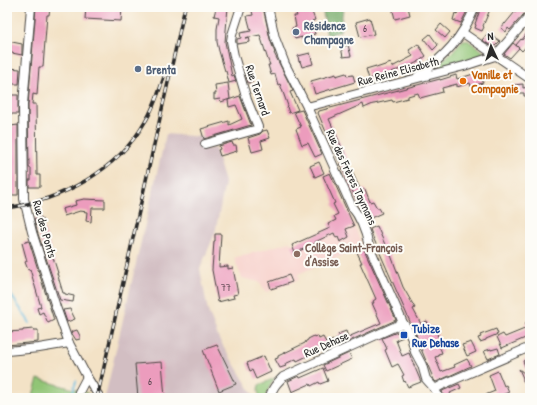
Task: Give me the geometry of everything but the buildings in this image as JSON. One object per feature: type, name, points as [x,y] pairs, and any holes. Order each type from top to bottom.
[{"type":"street","name":"Rue des Ponts","points":[[31,7],[23,105],[24,199],[34,239],[69,343],[100,398]]},
{"type":"street","name":"Rue Ternard","points":[[205,144],[258,129],[247,100],[231,41],[241,7]]},
{"type":"street","name":"Rue des Frères Taymans","points":[[268,7],[285,64],[307,108],[352,207],[359,217],[369,246],[403,323],[411,336],[415,352],[422,365],[426,379],[435,389],[439,398]]},
{"type":"street","points":[[414,79],[435,64],[451,48],[463,33],[475,7]]},
{"type":"street","points":[[495,56],[530,16]]},
{"type":"street","points":[[463,33],[530,79]]},
{"type":"street","name":"Rue Reine Elisabeth","points":[[307,108],[464,66],[495,56]]},
{"type":"street","name":"Rue Dehase","points":[[270,398],[271,392],[283,377],[403,323]]},
{"type":"street","points":[[7,351],[69,343]]},
{"type":"street","points":[[435,389],[530,346]]},
{"type":"street","points":[[77,398],[87,377]]},
{"type":"shaded area","points":[[166,134],[203,137],[206,149],[215,148],[225,183],[215,233],[200,269],[208,311],[219,339],[255,398],[105,397]]},
{"type":"shaded area","name":"Collège Saint-François d'Assise","points":[[351,219],[363,247],[298,274],[299,280],[266,292],[259,282],[242,278],[234,258],[290,242],[292,245]]},
{"type":"green space","points":[[322,7],[353,7],[343,9],[340,31],[327,36]]},
{"type":"green space","points":[[463,40],[467,40],[483,51],[482,57],[442,67],[440,65],[441,62]]},
{"type":"green space","points":[[275,378],[265,397],[260,397],[258,391],[259,385]]},
{"type":"green space","points":[[38,379],[88,393],[87,398],[32,398]]},
{"type":"waterway","points":[[7,289],[30,323]]},
{"type":"waterway","points":[[71,398],[76,381]]},
{"type":"railway","points":[[97,398],[185,7]]},
{"type":"railway","points":[[7,208],[48,198],[67,190],[104,169],[133,139],[149,116],[166,71]]},
{"type":"place","name":"Résidence Champagne","points":[[296,32]]},
{"type":"place","name":"Brenta","points":[[138,69]]},
{"type":"place","name":"Vanille et Compagnie","points":[[463,81]]},
{"type":"place","name":"Collège Saint-François d'Assise","points":[[297,254]]},
{"type":"place","name":"Tubize Rue Dehase","points":[[404,335]]}]
